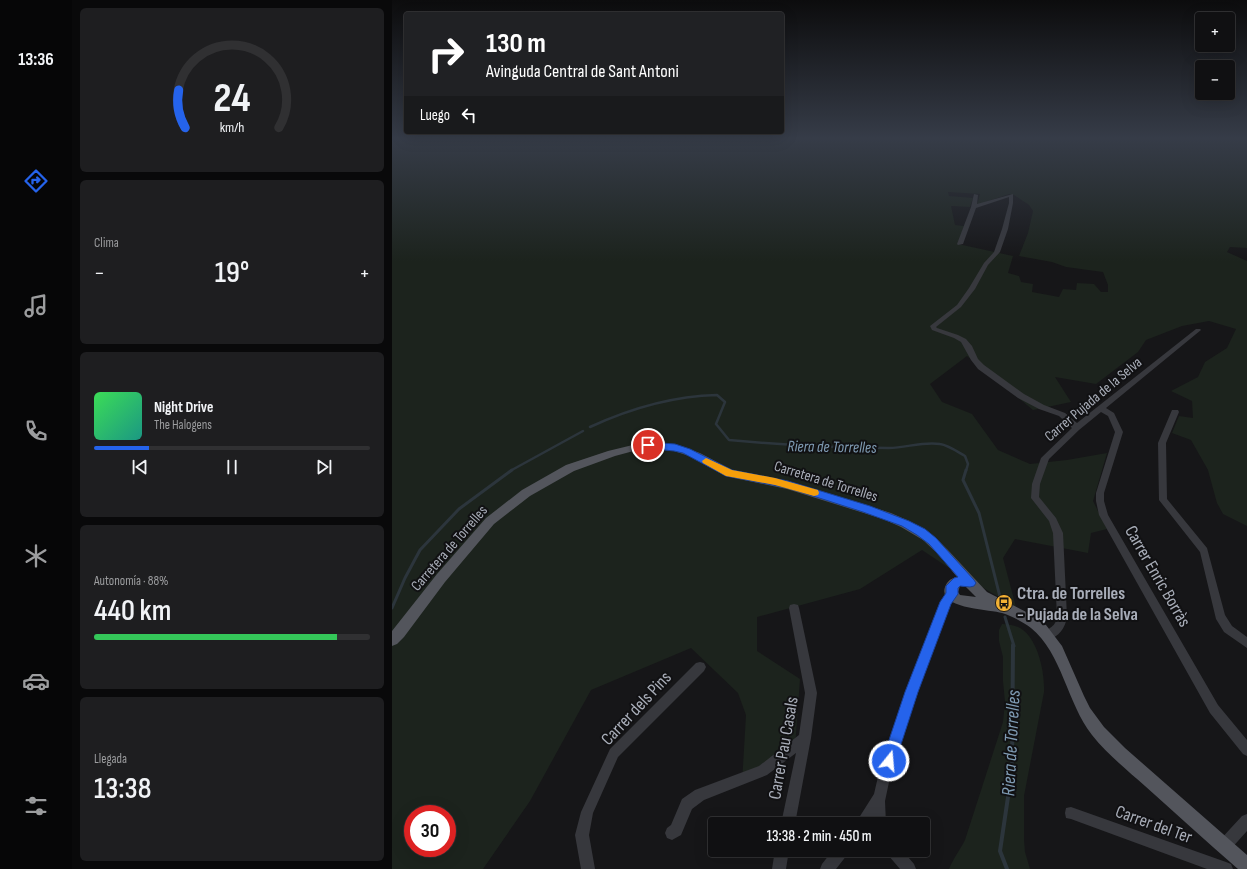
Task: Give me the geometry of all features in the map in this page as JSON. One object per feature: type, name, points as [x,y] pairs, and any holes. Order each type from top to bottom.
[{"type":"main road","name":"Carretera de Torrelles","points":[[392,640],[441,578],[490,521],[526,493],[570,468],[612,453],[641,446],[655,445],[675,448],[696,455],[729,473],[788,485],[887,516],[905,524],[927,537],[944,552],[973,591]]},
{"type":"main road","points":[[954,566],[954,588],[956,598],[961,601],[973,591]]},
{"type":"main road","points":[[954,588],[962,581],[973,591],[1032,622],[1048,635],[1058,648],[1075,694],[1086,715],[1099,733],[1247,866]]},
{"type":"street","points":[[960,244],[974,207],[976,195]]},
{"type":"street","points":[[974,207],[1011,195],[1011,203],[1005,229],[997,252],[986,264],[972,289],[959,306],[933,326],[934,329],[966,342],[974,361],[981,367],[1035,405],[1070,418],[1076,428]]},
{"type":"street","name":"Carrer Pujada de la Selva","points":[[1048,635],[1057,630],[1061,625],[1058,533],[1053,520],[1034,498],[1036,484],[1045,458],[1076,428],[1198,330]]},
{"type":"street","name":"Carrer Enric Borràs","points":[[1101,408],[1110,415],[1119,432],[1100,493],[1100,501],[1104,515],[1214,709],[1247,750]]},
{"type":"street","points":[[1175,412],[1162,444],[1163,500],[1204,551],[1220,616],[1228,629],[1247,643]]},
{"type":"street","points":[[866,817],[878,797],[911,692],[946,602],[954,588]]},
{"type":"street","name":"Carrer Pau Casals","points":[[789,817],[805,738],[811,693],[794,608]]},
{"type":"street","name":"Carrer dels Pins","points":[[588,869],[582,835],[588,812],[614,754],[700,667]]},
{"type":"street","points":[[672,833],[676,830],[687,804],[700,794],[763,771],[805,738]]},
{"type":"street","points":[[878,797],[879,817]]},
{"type":"street","name":"Carrer del Ter","points":[[1071,813],[1226,869]]},
{"type":"street","points":[[1224,846],[1244,824]]},
{"type":"street","points":[[779,869],[781,857]]},
{"type":"street","points":[[827,869],[836,857]]},
{"type":"street","points":[[900,857],[909,869]]},
{"type":"shaded area","points":[[392,180],[1247,180],[1247,248],[1230,247],[1227,252],[1247,261],[1247,526],[1223,514],[1217,503],[1208,470],[1191,440],[1172,433],[1179,416],[1193,418],[1192,401],[1171,391],[1198,377],[1205,362],[1227,348],[1236,329],[1209,321],[1182,326],[1146,340],[1138,352],[1096,384],[1055,377],[1071,402],[1033,410],[967,356],[930,384],[942,402],[972,414],[998,450],[1030,464],[1067,460],[1107,453],[1093,501],[1107,529],[1091,533],[1088,553],[1015,539],[1003,558],[1016,607],[949,568],[922,550],[860,589],[757,617],[757,651],[800,679],[795,748],[742,783],[746,715],[738,693],[691,648],[591,690],[530,801],[483,869],[392,869]],"holes":[[[948,192],[980,194],[977,205],[1009,194],[1014,195],[1029,205],[1033,211],[1028,233],[1019,256],[1052,262],[1066,267],[1103,272],[1108,285],[1108,292],[1101,292],[1094,284],[1077,283],[1076,290],[1063,289],[1059,297],[1032,292],[1033,284],[1021,282],[1019,276],[1008,273],[1013,256],[958,244],[964,226],[955,225],[951,206],[970,207],[973,198],[949,196]]]},
{"type":"shaded area","points":[[1002,624],[1018,627],[1031,638],[1039,656],[1043,675],[1044,692],[1024,796],[1024,840],[1025,852],[1030,869],[949,869],[965,840],[1003,722],[1005,702],[1003,657],[999,641],[999,630]]},
{"type":"waterway","name":"Riera de Torrelles","points":[[590,427],[636,409],[684,398],[717,395],[725,402],[716,424],[729,440],[809,446],[869,448],[895,448],[934,443],[950,447],[965,456],[968,464],[966,471]]},
{"type":"waterway","name":"Riera de Torrelles","points":[[510,471],[583,431]]},
{"type":"waterway","name":"Riera de Torrelles","points":[[392,608],[405,578],[420,550],[459,509],[512,470]]},
{"type":"waterway","name":"Riera de Torrelles","points":[[966,470],[963,480],[979,513],[1001,601]]},
{"type":"waterway","name":"Riera de Torrelles","points":[[1005,617],[1014,646]]},
{"type":"waterway","name":"Riera de Torrelles","points":[[1007,869],[1000,851],[1012,770],[1013,645]]},
{"type":"slow traffic","points":[[706,461],[729,473],[775,481],[814,493]]},
{"type":"place","name":"Ctra. de Torrelles - Pujada de la Selva","points":[[1004,603]]},
{"type":"route","points":[[648,445],[675,448],[686,451],[729,473],[788,485],[887,516],[921,532],[933,541],[970,583],[958,581],[952,586],[952,594],[946,602],[911,692],[889,761]]}]
